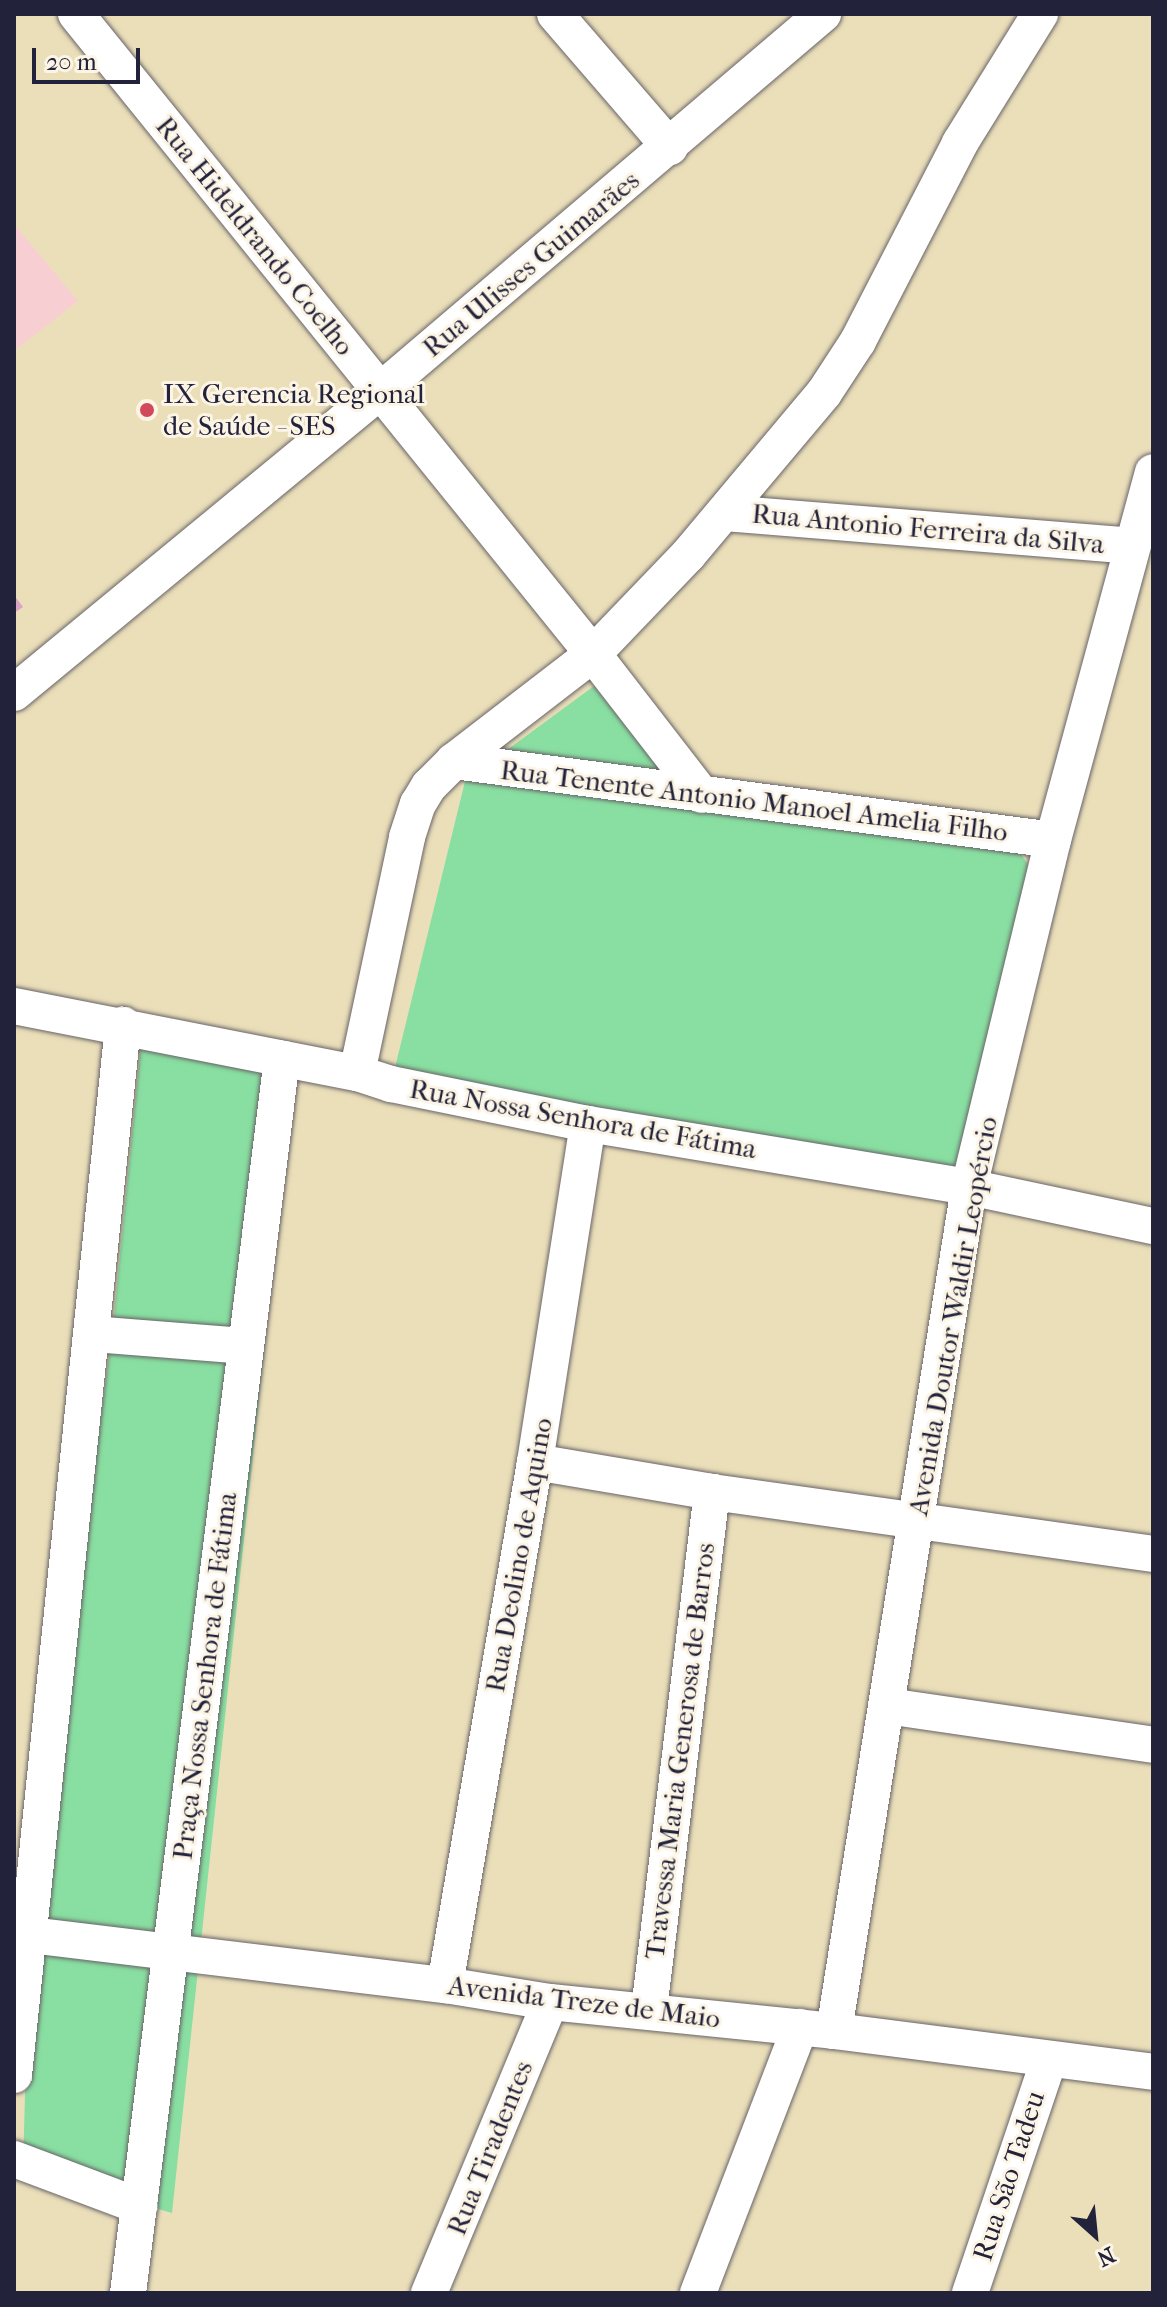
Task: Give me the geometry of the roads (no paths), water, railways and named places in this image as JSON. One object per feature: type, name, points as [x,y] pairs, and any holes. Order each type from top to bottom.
[{"type":"street","name":"Rua Hideldrando Coelho","points":[[76,14],[593,654],[702,795]]},
{"type":"street","points":[[555,14],[670,147]]},
{"type":"street","name":"Rua Ulisses Guimarães","points":[[14,693],[380,391],[823,14]]},
{"type":"street","points":[[357,1073],[407,837],[418,804],[429,786],[454,761],[593,654],[724,513],[824,393],[858,341],[960,143],[1040,14]]},
{"type":"street","name":"Avenida Doutor Waldir Leopércio","points":[[698,2293],[817,2029],[887,1706],[919,1521],[969,1187],[1053,840],[1153,472]]},
{"type":"street","name":"Rua Antonio Ferreira da Silva","points":[[724,513],[1132,546]]},
{"type":"street","name":"Rua Tenente Antonio Manoel Amelia Filho","points":[[454,761],[1053,840]]},
{"type":"street","name":"Rua Nossa Senhora de Fátima","points":[[14,1006],[357,1073],[391,1084],[588,1124],[969,1187],[1153,1226]]},
{"type":"street","points":[[14,2075],[22,1935],[93,1334],[123,1025]]},
{"type":"street","name":"Praça Nossa Senhora de Fátima","points":[[128,2293],[282,1059]]},
{"type":"street","name":"Rua Deolino de Aquino","points":[[445,1985],[535,1462],[588,1124]]},
{"type":"street","points":[[93,1334],[245,1346]]},
{"type":"street","points":[[535,1462],[712,1492],[1153,1554]]},
{"type":"street","name":"Travessa Maria Generosa de Barros","points":[[649,2010],[712,1492]]},
{"type":"street","points":[[887,1706],[1153,1745]]},
{"type":"street","name":"Avenida Treze de Maio","points":[[22,1935],[445,1985],[550,2002],[817,2029],[1153,2072]]},
{"type":"street","name":"Rua Tiradentes","points":[[429,2293],[550,2002]]},
{"type":"street","name":"Rua São Tadeu","points":[[970,2293],[1049,2060]]},
{"type":"street","points":[[14,2159],[139,2206]]},
{"type":"place","name":"IX Gerencia Regional de Saúde - SES","points":[[147,410]]}]
